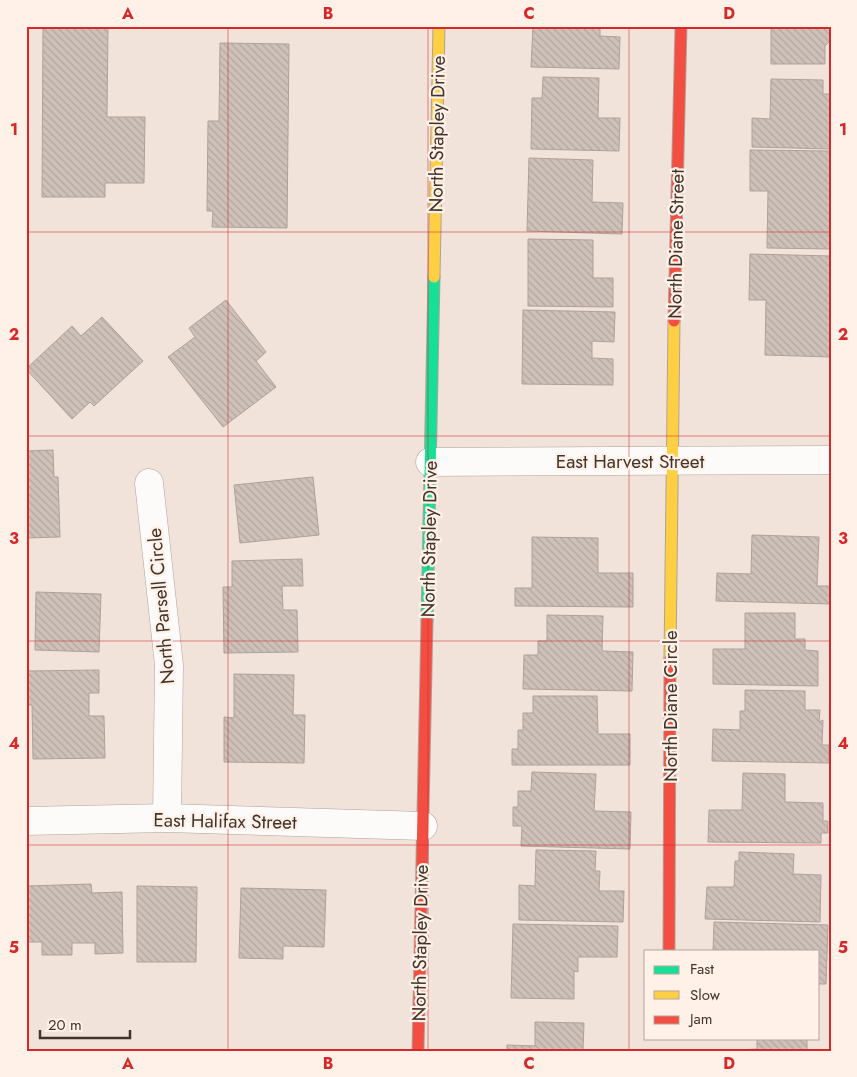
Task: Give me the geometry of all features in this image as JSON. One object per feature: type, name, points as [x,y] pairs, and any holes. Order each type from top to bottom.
[{"type":"main road","name":"North Stapley Drive","points":[[418,1051],[439,26]]},
{"type":"main road","name":"North Diane Street","points":[[671,461],[681,26]]},
{"type":"main road","name":"North Diane Circle","points":[[669,950],[671,461]]},
{"type":"street","name":"East Harvest Street","points":[[430,462],[831,460]]},
{"type":"street","name":"North Parsell Circle","points":[[149,483],[170,666],[166,818]]},
{"type":"street","name":"East Halifax Street","points":[[26,821],[166,818],[423,826]]},
{"type":"building","points":[[43,26],[108,26],[107,117],[145,117],[144,183],[105,183],[105,197],[42,197]]},
{"type":"building","points":[[533,26],[600,26],[600,36],[620,37],[619,69],[531,67]]},
{"type":"building","points":[[771,26],[830,26],[830,41],[825,46],[825,64],[771,64]]},
{"type":"building","points":[[220,43],[289,44],[287,228],[212,227],[213,211],[207,211],[208,121],[219,121]]},
{"type":"building","points":[[543,77],[599,78],[598,118],[620,118],[619,151],[531,149],[532,98],[542,98]]},
{"type":"building","points":[[771,79],[823,80],[823,94],[830,94],[831,149],[752,147],[752,118],[770,119]]},
{"type":"building","points":[[750,150],[831,151],[831,249],[767,248],[768,191],[750,191]]},
{"type":"building","points":[[529,158],[593,160],[592,202],[623,203],[622,234],[527,231]]},
{"type":"building","points":[[528,239],[593,240],[593,278],[613,278],[613,307],[528,306]]},
{"type":"building","points":[[750,254],[831,256],[831,357],[765,355],[766,300],[749,300]]},
{"type":"building","points":[[226,300],[266,352],[256,361],[276,387],[223,427],[168,357],[195,337],[189,328]]},
{"type":"building","points":[[523,310],[615,312],[614,342],[592,341],[592,358],[613,359],[613,385],[522,384]]},
{"type":"building","points":[[102,317],[143,361],[94,406],[90,402],[72,419],[26,369],[72,326],[81,336]]},
{"type":"building","points":[[53,450],[54,477],[58,477],[60,537],[26,538],[26,451]]},
{"type":"building","points":[[313,477],[319,535],[240,543],[234,485]]},
{"type":"building","points":[[752,535],[819,537],[817,586],[831,586],[831,604],[716,601],[717,573],[751,574]]},
{"type":"building","points":[[532,537],[598,538],[598,573],[633,573],[633,607],[515,606],[515,588],[532,588]]},
{"type":"building","points":[[302,559],[303,586],[282,586],[283,610],[297,610],[298,652],[224,653],[223,587],[232,587],[232,561]]},
{"type":"building","points":[[36,592],[101,594],[99,652],[35,650]]},
{"type":"building","points":[[745,613],[795,613],[795,639],[805,639],[805,650],[818,651],[818,686],[713,684],[713,649],[745,649]]},
{"type":"building","points":[[547,615],[603,616],[602,651],[633,652],[632,691],[523,689],[524,655],[538,655],[538,641],[547,641]]},
{"type":"building","points":[[99,670],[99,693],[89,693],[89,716],[104,716],[105,758],[33,759],[32,705],[26,705],[26,671]]},
{"type":"building","points":[[234,674],[294,675],[293,715],[305,715],[304,763],[224,762],[224,717],[234,718]]},
{"type":"building","points":[[745,690],[805,691],[805,710],[820,710],[819,722],[823,720],[822,745],[829,745],[829,763],[712,761],[713,729],[740,730],[740,711],[745,711]]},
{"type":"building","points":[[533,696],[597,696],[598,734],[630,734],[630,765],[512,765],[512,749],[518,749],[518,730],[523,730],[523,713],[533,713]]},
{"type":"building","points":[[532,772],[596,774],[594,811],[631,812],[630,849],[521,846],[522,826],[513,826],[513,807],[518,807],[518,791],[531,791]]},
{"type":"building","points":[[743,773],[785,774],[785,802],[823,803],[823,821],[828,821],[828,833],[821,833],[821,843],[708,842],[709,810],[742,810]]},
{"type":"building","points":[[536,850],[596,851],[595,871],[600,871],[599,891],[624,891],[623,922],[519,920],[519,885],[535,886]]},
{"type":"building","points":[[739,852],[794,854],[793,874],[821,875],[820,922],[705,919],[707,887],[734,887],[735,861],[739,861]]},
{"type":"building","points":[[91,884],[92,893],[122,892],[123,953],[95,954],[95,943],[72,943],[72,955],[42,955],[42,942],[28,942],[27,886]]},
{"type":"building","points":[[137,886],[197,887],[196,962],[137,962]]},
{"type":"building","points":[[241,888],[326,890],[324,947],[283,946],[283,959],[239,958]]},
{"type":"building","points":[[714,922],[828,925],[826,984],[820,984],[820,950],[713,950]]},
{"type":"building","points":[[513,924],[618,926],[617,957],[578,957],[578,972],[574,971],[574,999],[511,998]]},
{"type":"building","points":[[535,1022],[584,1023],[583,1050],[612,1051],[507,1051],[507,1045],[535,1046]]},
{"type":"building","points":[[757,1040],[807,1040],[807,1051],[716,1051],[757,1049]]},
{"type":"traffic: fast","points":[[427,621],[434,277]]},
{"type":"traffic: slow","points":[[434,277],[439,26]]},
{"type":"traffic: slow","points":[[670,659],[674,321]]},
{"type":"traffic: jam","points":[[674,321],[681,26]]},
{"type":"traffic: jam","points":[[418,1051],[427,621]]},
{"type":"traffic: jam","points":[[669,950],[670,659]]}]
